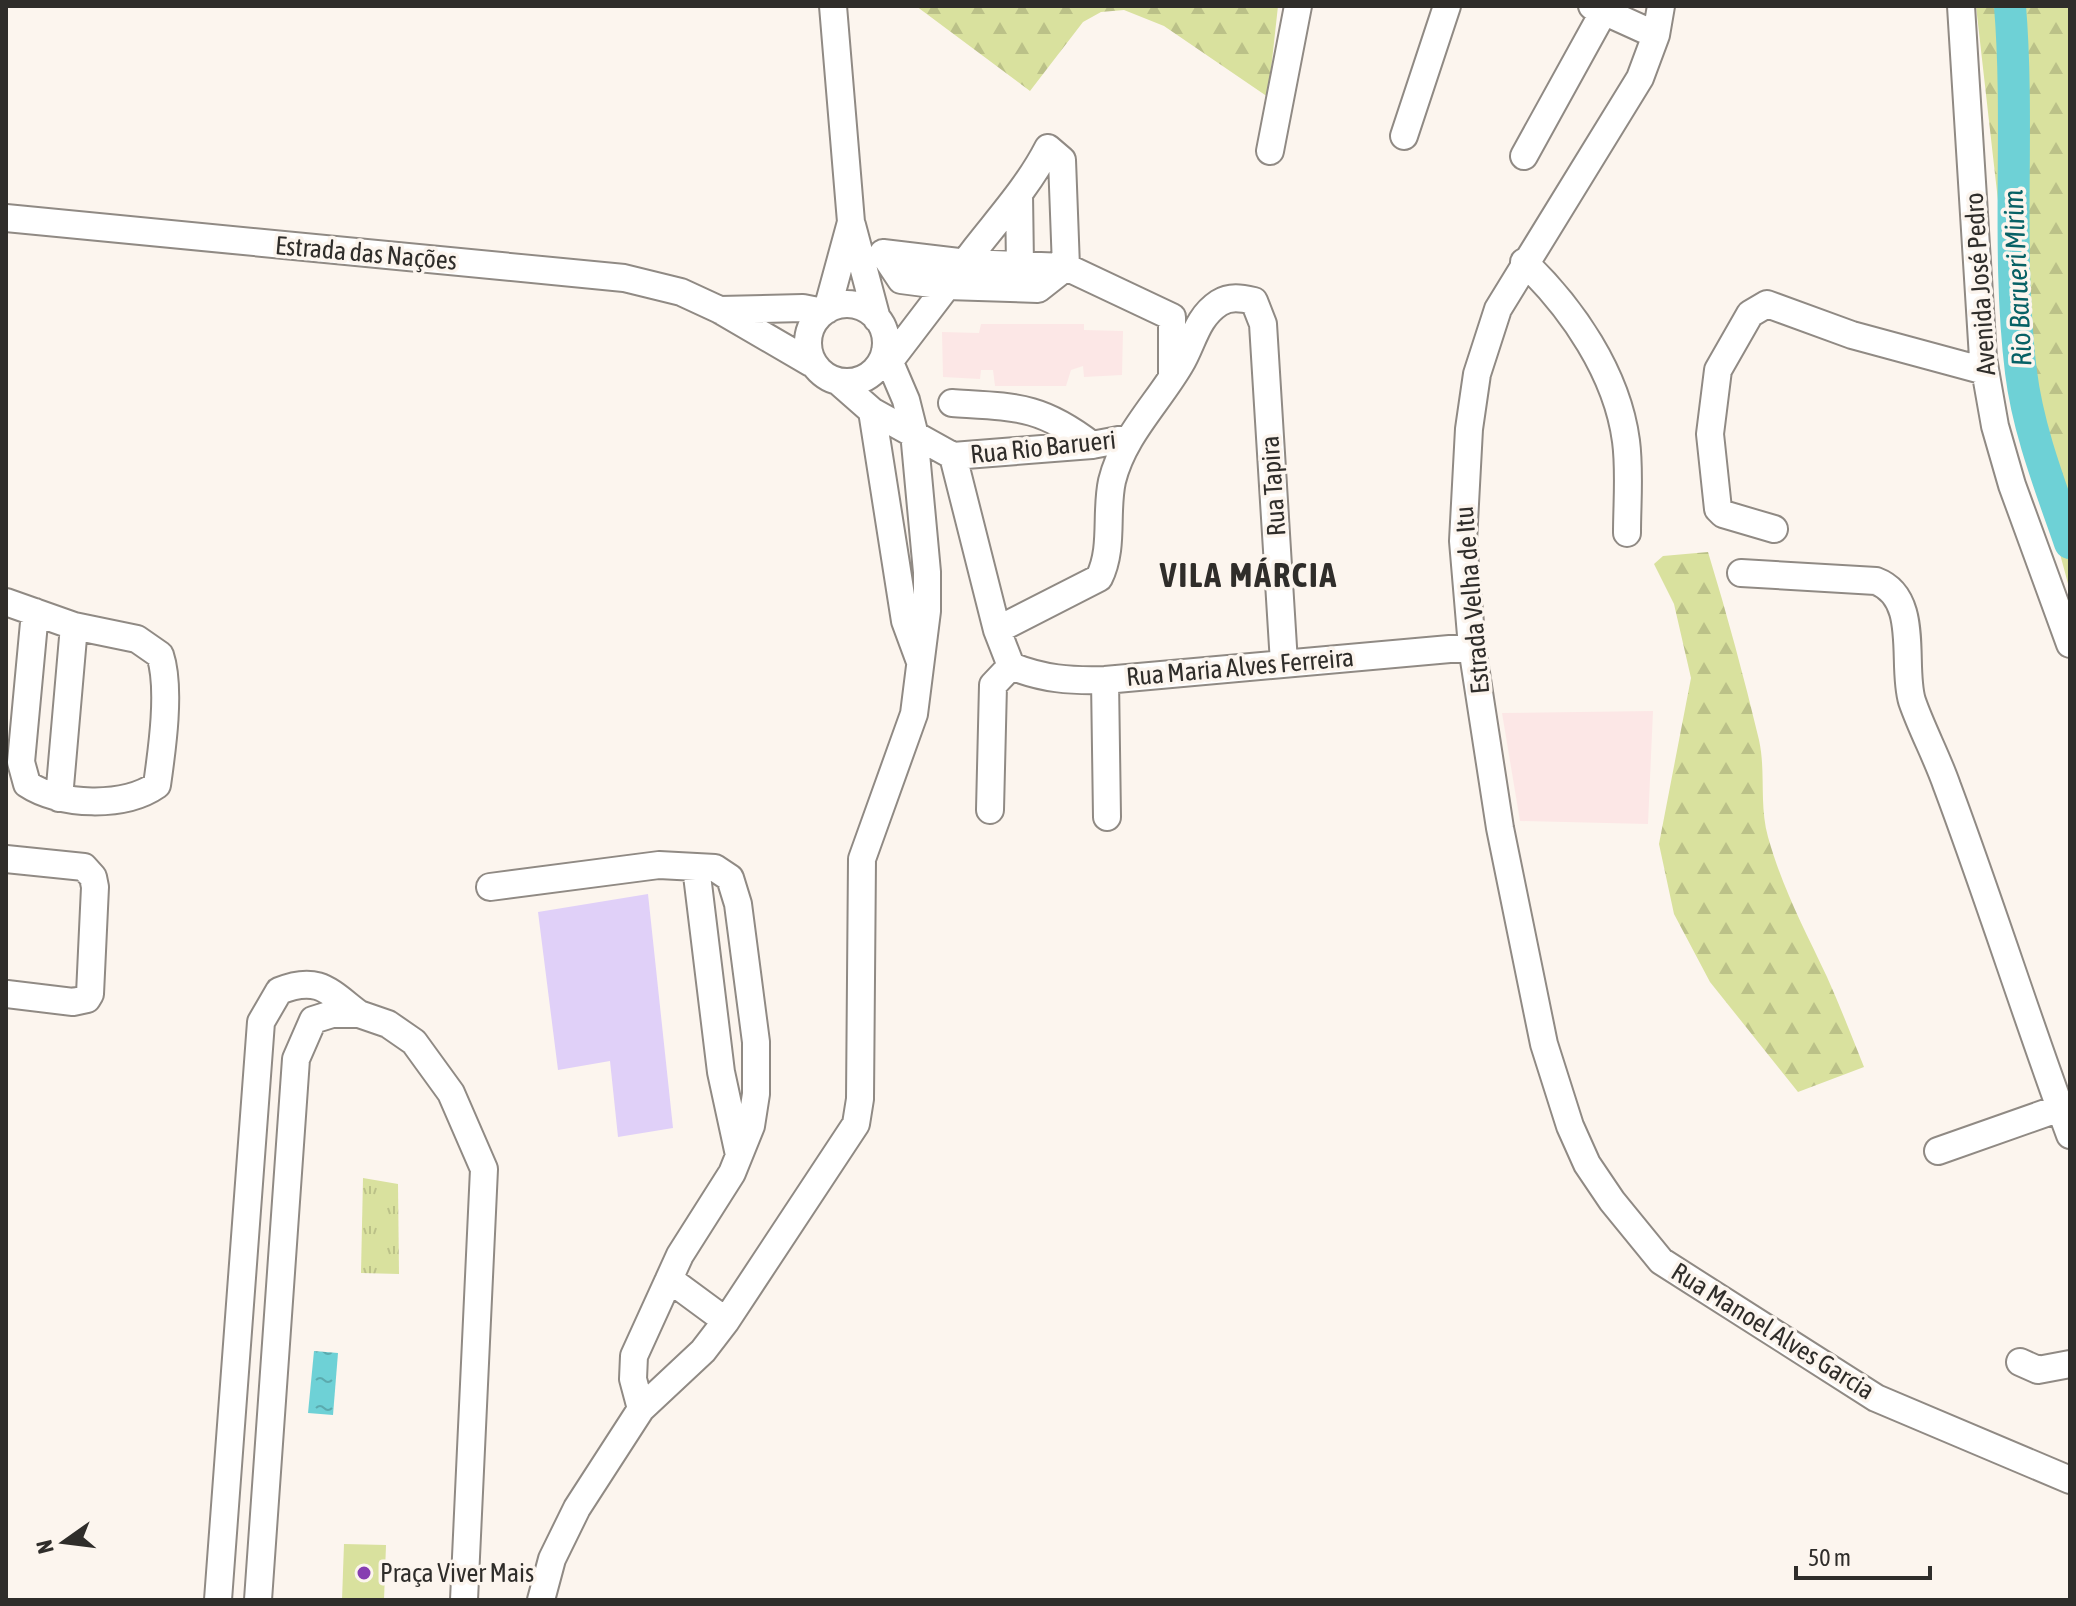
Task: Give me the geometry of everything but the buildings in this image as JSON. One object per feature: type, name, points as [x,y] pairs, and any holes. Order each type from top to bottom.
[{"type":"street","points":[[541,1600],[552,1559],[577,1508],[641,1409],[703,1351],[726,1321],[856,1124],[860,1099],[862,859],[914,714],[927,572],[914,432],[887,357],[883,329],[877,319],[851,222],[833,6]]},
{"type":"street","points":[[1270,151],[1298,6]]},
{"type":"street","points":[[1404,136],[1447,6]]},
{"type":"street","name":"Estrada Velha de Itu","points":[[1544,1044],[1500,828],[1472,647],[1463,541],[1469,429],[1477,374],[1498,309],[1524,262],[1640,78],[1656,35],[1661,6]]},
{"type":"street","name":"Avenida José Pedro","points":[[1961,6],[1985,371],[2012,485],[2070,644]]},
{"type":"street","points":[[1524,156],[1598,9],[1656,35]]},
{"type":"street","points":[[851,222],[825,311],[809,333],[811,363],[827,377],[839,382],[863,379],[887,357],[1019,194],[1048,148],[1062,160],[1066,267]]},
{"type":"street","points":[[1019,194],[1020,265]]},
{"type":"street","name":"Estrada das Nações","points":[[6,218],[624,278],[681,292],[720,310],[811,363]]},
{"type":"street","points":[[997,630],[1099,578],[1107,551],[1112,482],[1129,438],[1172,377],[1172,317],[1066,267],[965,262],[883,253],[901,280],[947,286],[1038,289],[1066,267]]},
{"type":"street","points":[[1524,262],[1554,291],[1585,336],[1612,389],[1626,440],[1627,533]]},
{"type":"street","name":"Rua Tapira","points":[[1172,377],[1198,325],[1217,304],[1241,298],[1254,301],[1260,310],[1284,663]]},
{"type":"street","points":[[825,311],[849,304],[877,319]]},
{"type":"street","points":[[1774,529],[1723,514],[1718,509],[1710,434],[1718,370],[1750,314],[1759,306],[1767,304],[1852,335],[1985,371]]},
{"type":"street","name":"Estrada das Nações","points":[[720,310],[803,308],[825,311]]},
{"type":"street","name":"Rua Rio Barueri","points":[[839,382],[872,411],[953,456],[1092,445],[1129,438]]},
{"type":"street","points":[[952,403],[1031,409],[1062,421],[1092,445]]},
{"type":"street","points":[[872,411],[905,621],[920,662]]},
{"type":"street","points":[[953,456],[997,630],[1011,666],[993,685],[990,810]]},
{"type":"street","points":[[1741,573],[1876,581],[1889,586],[1895,594],[1910,643],[1911,699],[1948,787],[2070,1135]]},
{"type":"street","points":[[6,602],[35,612],[74,626],[137,639],[160,655],[164,687],[159,771],[157,785],[147,792],[83,800],[59,798],[27,784],[21,762],[16,697],[35,612]]},
{"type":"street","points":[[59,798],[74,626]]},
{"type":"street","name":"Rua Maria Alves Ferreira","points":[[1011,666],[1035,676],[1063,681],[1105,680],[1472,647]]},
{"type":"street","points":[[1105,680],[1107,817]]},
{"type":"street","points":[[6,859],[84,867],[93,877],[95,887],[90,994],[87,999],[73,1002],[7,994]]},
{"type":"street","points":[[490,887],[659,865],[715,868],[730,878],[738,904],[756,1042],[756,1094],[751,1126],[739,1155],[669,1279],[634,1356],[633,1379],[641,1409]]},
{"type":"street","points":[[696,867],[721,1072],[739,1155]]},
{"type":"street","points":[[218,1600],[261,1022],[279,991],[309,982],[327,989],[359,1014],[388,1024],[414,1042],[451,1093],[484,1169],[464,1600]]},
{"type":"street","points":[[258,1600],[296,1059],[313,1020],[332,1014],[359,1014]]},
{"type":"street","points":[[261,1022],[291,1042],[296,1059]]},
{"type":"street","name":"Rua Manoel Alves Garcia","points":[[1544,1044],[1570,1126],[1587,1164],[1612,1201],[1661,1261],[1876,1398],[2070,1480]]},
{"type":"street","points":[[1938,1151],[2060,1108]]},
{"type":"street","points":[[669,1279],[726,1321]]},
{"type":"street","points":[[2020,1362],[2038,1370],[2070,1364]]},
{"type":"shaded area","points":[[981,324],[1084,324],[1084,330],[1123,331],[1122,375],[1084,377],[1083,366],[1071,370],[1066,386],[995,386],[993,370],[981,370],[980,379],[943,377],[942,332],[979,333]]},
{"type":"shaded area","points":[[1653,711],[1648,824],[1520,821],[1502,713]]},
{"type":"green space","points":[[916,6],[1278,6],[1268,97],[1164,26],[1124,10],[1101,12],[1083,22],[1030,91]]},
{"type":"green space","points":[[1976,6],[2070,6],[2070,591],[2022,413]]},
{"type":"green space","points":[[1708,552],[1759,740],[1768,837],[1787,892],[1832,988],[1864,1067],[1798,1092],[1710,982],[1674,914],[1659,844],[1691,678],[1674,604],[1654,564],[1663,556]]},
{"type":"green space","points":[[363,1178],[398,1184],[399,1274],[361,1273]]},
{"type":"green space","name":"Praça Viver Mais","points":[[344,1544],[386,1545],[384,1600],[342,1600]]},
{"type":"water","points":[[314,1351],[338,1353],[333,1415],[308,1413]]},
{"type":"waterway","name":"Rio Barueri Mirim","points":[[2010,6],[2014,98],[2014,281],[2021,372],[2035,437],[2070,543]]},
{"type":"place","name":"Praça Viver Mais","points":[[364,1573]]},
{"type":"district","name":"VILA MÁRCIA","points":[[1249,574]]}]
